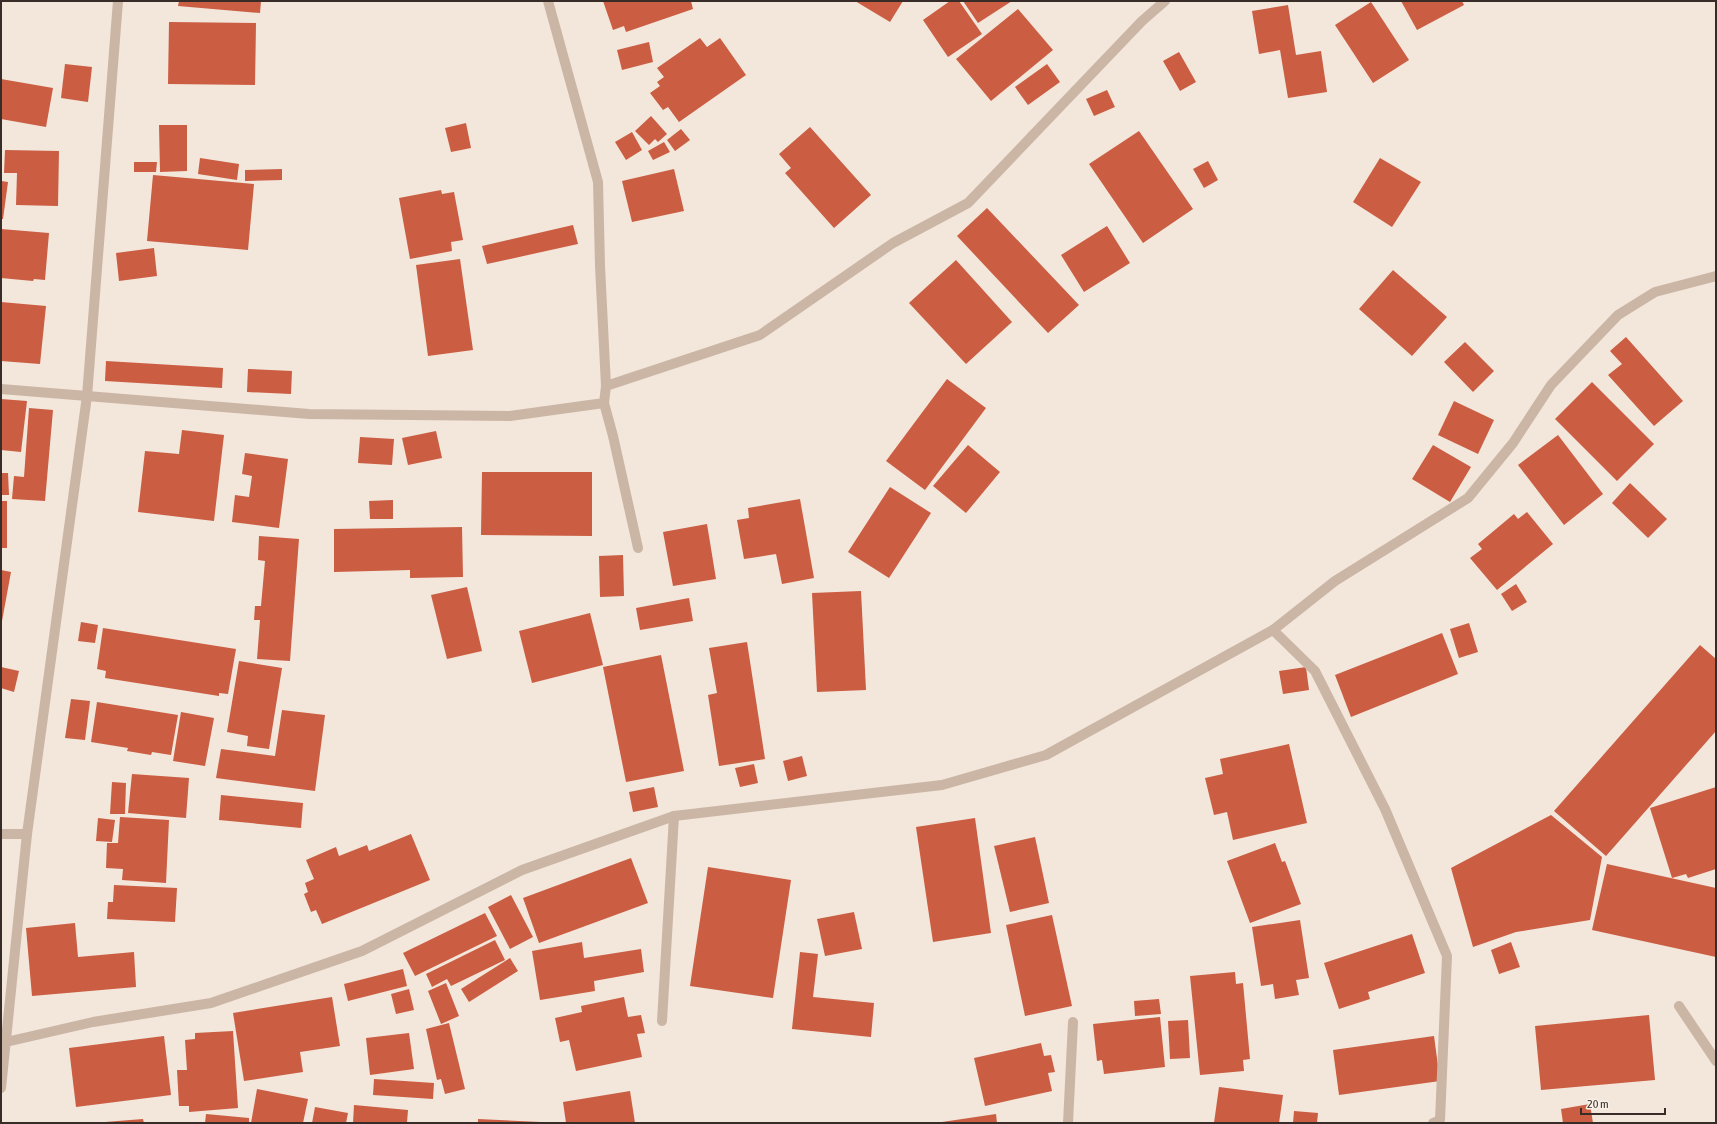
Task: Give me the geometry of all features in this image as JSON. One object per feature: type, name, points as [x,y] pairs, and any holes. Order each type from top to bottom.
[{"type":"street","points":[[1,1088],[4,1044],[28,834],[87,396],[118,1]]},
{"type":"street","points":[[548,1],[598,182],[600,273],[606,386],[604,402],[638,548]]},
{"type":"street","points":[[606,386],[760,335],[893,243],[968,203],[1142,21],[1165,1]]},
{"type":"street","points":[[4,1044],[93,1022],[211,1003],[362,951],[522,870],[674,816],[942,785],[1046,755],[1272,630],[1335,581],[1468,498],[1513,443],[1550,385],[1618,315],[1655,292],[1716,276]]},
{"type":"street","points":[[1,389],[309,414],[510,416],[604,402]]},
{"type":"street","points":[[1272,630],[1315,671],[1385,809],[1447,956],[1440,1120],[1433,1123]]},
{"type":"street","points":[[662,1021],[674,816]]},
{"type":"street","points":[[1,834],[28,834]]},
{"type":"street","points":[[1679,1006],[1716,1061]]},
{"type":"street","points":[[1068,1123],[1073,1022]]},
{"type":"building","points":[[179,1],[261,1],[260,13],[178,6]]},
{"type":"building","points":[[603,1],[691,1],[693,9],[626,32],[624,26],[613,30]]},
{"type":"building","points":[[855,1],[903,1],[890,22]]},
{"type":"building","points":[[950,1],[959,1],[982,34],[948,57],[923,20]]},
{"type":"building","points":[[963,1],[1012,1],[978,23]]},
{"type":"building","points":[[1401,1],[1462,1],[1464,5],[1417,30]]},
{"type":"building","points":[[1371,2],[1409,60],[1373,83],[1335,25]]},
{"type":"building","points":[[1288,5],[1296,55],[1321,51],[1327,92],[1288,98],[1280,50],[1259,54],[1252,11]]},
{"type":"building","points":[[1018,9],[1053,50],[991,101],[956,59]]},
{"type":"building","points":[[169,22],[256,23],[255,85],[168,84]]},
{"type":"building","points":[[700,38],[707,47],[720,38],[746,75],[679,122],[668,107],[663,110],[650,93],[660,86],[657,82],[664,77],[657,68]]},
{"type":"building","points":[[649,42],[653,62],[622,70],[617,50]]},
{"type":"building","points":[[1179,52],[1196,82],[1180,91],[1163,61]]},
{"type":"building","points":[[65,64],[92,67],[88,102],[61,98]]},
{"type":"building","points":[[1047,64],[1060,82],[1028,105],[1015,87]]},
{"type":"building","points":[[1,79],[53,88],[46,127],[1,119]]},
{"type":"building","points":[[1107,90],[1115,107],[1094,116],[1086,99]]},
{"type":"building","points":[[651,116],[667,134],[658,142],[655,139],[649,145],[635,131]]},
{"type":"building","points":[[466,123],[471,148],[451,152],[445,128]]},
{"type":"building","points":[[159,125],[187,125],[187,171],[160,172]]},
{"type":"building","points":[[810,127],[871,195],[834,228],[785,173],[791,168],[779,154]]},
{"type":"building","points":[[681,129],[690,140],[675,151],[667,140]]},
{"type":"building","points":[[1139,131],[1193,209],[1143,243],[1089,164]]},
{"type":"building","points":[[632,132],[642,150],[626,160],[615,142]]},
{"type":"building","points":[[664,142],[670,152],[653,160],[648,151]]},
{"type":"building","points":[[5,150],[59,151],[58,206],[16,205],[17,173],[4,173]]},
{"type":"building","points":[[200,158],[239,164],[237,180],[198,174]]},
{"type":"building","points":[[1380,158],[1421,182],[1392,227],[1353,202]]},
{"type":"building","points":[[1208,161],[1218,180],[1204,188],[1193,169]]},
{"type":"building","points":[[134,162],[157,162],[156,172],[134,172]]},
{"type":"building","points":[[282,169],[282,180],[245,181],[245,170]]},
{"type":"building","points":[[674,169],[684,211],[632,222],[622,181]]},
{"type":"building","points":[[153,175],[254,184],[248,250],[147,241]]},
{"type":"building","points":[[1,181],[8,182],[3,219],[1,219]]},
{"type":"building","points":[[441,190],[442,194],[454,192],[463,240],[451,242],[452,251],[410,259],[399,198]]},
{"type":"building","points":[[987,208],[1079,305],[1048,333],[957,236]]},
{"type":"building","points":[[573,225],[578,244],[487,264],[482,246]]},
{"type":"building","points":[[1107,226],[1130,263],[1084,292],[1061,255]]},
{"type":"building","points":[[1,229],[49,233],[45,280],[34,279],[33,281],[1,278]]},
{"type":"building","points":[[154,248],[157,276],[119,281],[116,253]]},
{"type":"building","points":[[460,259],[473,350],[428,356],[416,265]]},
{"type":"building","points":[[956,260],[1012,322],[966,364],[909,303]]},
{"type":"building","points":[[1393,270],[1447,317],[1412,356],[1359,309]]},
{"type":"building","points":[[1,302],[46,306],[40,364],[1,361]]},
{"type":"building","points":[[1626,337],[1683,401],[1654,426],[1608,375],[1622,364],[1610,351]]},
{"type":"building","points":[[1465,342],[1494,371],[1473,392],[1444,362]]},
{"type":"building","points":[[106,361],[223,368],[222,388],[105,381]]},
{"type":"building","points":[[248,369],[292,371],[291,394],[247,392]]},
{"type":"building","points":[[947,379],[986,408],[925,490],[886,461]]},
{"type":"building","points":[[1592,382],[1654,444],[1617,481],[1555,419]]},
{"type":"building","points":[[1,399],[27,401],[21,452],[1,450]]},
{"type":"building","points":[[1454,401],[1494,420],[1478,454],[1438,435]]},
{"type":"building","points":[[29,408],[53,410],[45,501],[12,499],[14,476],[24,477]]},
{"type":"building","points":[[182,430],[224,435],[214,521],[138,512],[145,451],[179,454]]},
{"type":"building","points":[[436,431],[442,458],[408,465],[402,438]]},
{"type":"building","points":[[1558,435],[1603,494],[1564,525],[1518,465]]},
{"type":"building","points":[[360,437],[394,439],[392,465],[358,463]]},
{"type":"building","points":[[968,445],[1000,472],[966,513],[933,486]]},
{"type":"building","points":[[1433,445],[1471,467],[1450,502],[1412,479]]},
{"type":"building","points":[[245,453],[288,459],[279,528],[232,522],[235,495],[249,497],[252,476],[242,474]]},
{"type":"building","points":[[482,472],[592,472],[592,536],[481,535]]},
{"type":"building","points":[[1,473],[8,473],[9,495],[1,495]]},
{"type":"building","points":[[1630,483],[1667,519],[1648,538],[1612,503]]},
{"type":"building","points":[[890,487],[931,513],[889,578],[848,552]]},
{"type":"building","points":[[800,499],[814,578],[782,584],[776,554],[744,559],[737,520],[749,518],[748,508]]},
{"type":"building","points":[[393,500],[393,519],[370,519],[369,501]]},
{"type":"building","points":[[1,501],[7,501],[7,548],[1,548]]},
{"type":"building","points":[[1527,512],[1553,544],[1497,590],[1470,558],[1482,549],[1478,544],[1514,514],[1518,519]]},
{"type":"building","points":[[707,524],[716,579],[673,586],[663,532]]},
{"type":"building","points":[[462,527],[463,577],[410,578],[410,570],[334,572],[334,529]]},
{"type":"building","points":[[259,536],[299,539],[290,661],[257,659],[260,620],[254,620],[255,606],[261,606],[265,561],[258,560]]},
{"type":"building","points":[[623,555],[624,596],[600,597],[599,556]]},
{"type":"building","points":[[1,570],[11,572],[2,621],[1,621]]},
{"type":"building","points":[[1516,584],[1527,602],[1512,611],[1501,594]]},
{"type":"building","points":[[467,587],[482,651],[447,659],[431,595]]},
{"type":"building","points":[[861,591],[866,690],[817,692],[812,593]]},
{"type":"building","points":[[689,598],[693,621],[640,630],[636,608]]},
{"type":"building","points":[[590,613],[603,665],[532,683],[519,631]]},
{"type":"building","points":[[81,622],[98,625],[95,643],[78,641]]},
{"type":"building","points":[[1469,623],[1478,652],[1459,658],[1450,629]]},
{"type":"building","points":[[103,628],[236,649],[228,694],[219,693],[219,696],[105,678],[106,671],[97,669]]},
{"type":"building","points":[[1442,633],[1458,674],[1351,717],[1335,675]]},
{"type":"building","points":[[747,642],[765,759],[719,766],[708,695],[717,693],[709,648]]},
{"type":"building","points":[[1700,645],[1716,659],[1716,731],[1606,856],[1554,811]]},
{"type":"building","points":[[661,655],[684,771],[626,782],[603,667]]},
{"type":"building","points":[[239,661],[282,668],[269,749],[247,746],[248,736],[227,732]]},
{"type":"building","points":[[1,667],[19,671],[14,692],[1,688]]},
{"type":"building","points":[[1306,667],[1309,690],[1283,694],[1279,671]]},
{"type":"building","points":[[71,699],[90,701],[85,740],[65,738]]},
{"type":"building","points":[[97,702],[178,715],[171,755],[152,752],[151,755],[127,751],[128,748],[91,742]]},
{"type":"building","points":[[282,710],[325,715],[315,791],[216,778],[221,749],[275,756]]},
{"type":"building","points":[[181,712],[214,718],[205,766],[173,761]]},
{"type":"building","points":[[1289,744],[1307,823],[1233,840],[1227,812],[1214,815],[1205,778],[1223,774],[1220,759]]},
{"type":"building","points":[[802,756],[807,776],[788,781],[783,761]]},
{"type":"building","points":[[754,764],[758,783],[740,787],[735,768]]},
{"type":"building","points":[[132,774],[189,778],[186,818],[128,813]]},
{"type":"building","points":[[112,782],[126,783],[125,814],[110,814]]},
{"type":"building","points":[[654,787],[658,807],[633,812],[629,792]]},
{"type":"building","points":[[1716,787],[1716,869],[1688,878],[1686,874],[1672,878],[1650,808]]},
{"type":"building","points":[[221,795],[303,803],[301,828],[219,820]]},
{"type":"building","points":[[1551,815],[1602,857],[1590,920],[1516,932],[1473,947],[1451,868]]},
{"type":"building","points":[[120,817],[169,820],[166,883],[122,880],[123,869],[106,868],[107,843],[118,843]]},
{"type":"building","points":[[98,818],[115,820],[112,842],[96,841]]},
{"type":"building","points":[[975,818],[991,933],[933,942],[916,827]]},
{"type":"building","points":[[411,834],[430,880],[322,924],[316,910],[311,912],[304,894],[308,892],[305,883],[314,879],[306,860],[336,847],[339,856],[367,845],[369,851]]},
{"type":"building","points":[[1035,837],[1049,903],[1010,912],[994,846]]},
{"type":"building","points":[[1275,843],[1282,862],[1285,861],[1301,904],[1250,923],[1227,861]]},
{"type":"building","points":[[631,858],[648,903],[539,943],[523,898]]},
{"type":"building","points":[[1607,864],[1716,888],[1716,957],[1592,930]]},
{"type":"building","points":[[708,867],[791,880],[773,998],[690,986]]},
{"type":"building","points":[[114,885],[177,888],[175,922],[107,919],[108,902],[113,902]]},
{"type":"building","points":[[511,895],[533,937],[510,949],[488,907]]},
{"type":"building","points":[[854,912],[862,949],[825,956],[817,919]]},
{"type":"building","points":[[485,913],[497,936],[415,976],[403,953]]},
{"type":"building","points":[[1052,915],[1072,1006],[1025,1016],[1006,925]]},
{"type":"building","points":[[1300,920],[1309,978],[1296,980],[1299,995],[1275,999],[1273,984],[1261,986],[1252,927]]},
{"type":"building","points":[[75,923],[78,957],[134,952],[136,987],[32,996],[26,928]]},
{"type":"building","points":[[1412,934],[1425,973],[1368,992],[1370,999],[1339,1009],[1324,963]]},
{"type":"building","points":[[495,940],[505,960],[451,986],[447,979],[432,987],[426,974]]},
{"type":"building","points":[[582,942],[584,958],[641,949],[644,972],[594,981],[595,991],[540,1000],[532,951]]},
{"type":"building","points":[[1511,942],[1520,967],[1499,974],[1491,950]]},
{"type":"building","points":[[800,952],[818,954],[813,997],[874,1003],[871,1037],[792,1029]]},
{"type":"building","points":[[510,958],[518,971],[469,1002],[461,989]]},
{"type":"building","points":[[403,969],[407,986],[348,1001],[344,984]]},
{"type":"building","points":[[1235,972],[1236,984],[1243,983],[1250,1059],[1243,1060],[1244,1071],[1200,1075],[1190,976]]},
{"type":"building","points":[[446,983],[459,1016],[441,1024],[428,991]]},
{"type":"building","points":[[409,989],[414,1010],[396,1014],[391,994]]},
{"type":"building","points":[[332,997],[340,1046],[300,1052],[303,1072],[244,1081],[233,1013]]},
{"type":"building","points":[[624,997],[628,1017],[641,1015],[645,1033],[637,1034],[642,1057],[576,1071],[569,1040],[560,1042],[555,1018],[582,1012],[581,1006]]},
{"type":"building","points":[[1159,999],[1161,1014],[1135,1016],[1134,1001]]},
{"type":"building","points":[[1649,1015],[1655,1080],[1541,1090],[1535,1026]]},
{"type":"building","points":[[1160,1017],[1165,1067],[1104,1074],[1102,1060],[1097,1061],[1093,1024]]},
{"type":"building","points":[[1188,1020],[1190,1058],[1170,1059],[1168,1021]]},
{"type":"building","points":[[449,1023],[465,1089],[445,1094],[441,1079],[437,1080],[426,1029]]},
{"type":"building","points":[[233,1031],[238,1108],[189,1112],[189,1106],[179,1106],[177,1070],[187,1070],[185,1040],[195,1039],[195,1033]]},
{"type":"building","points":[[409,1033],[414,1069],[370,1075],[366,1038]]},
{"type":"building","points":[[164,1036],[171,1095],[76,1107],[69,1048]]},
{"type":"building","points":[[1434,1036],[1440,1081],[1339,1095],[1333,1050]]},
{"type":"building","points":[[1041,1043],[1044,1056],[1051,1055],[1055,1072],[1048,1073],[1052,1091],[985,1106],[974,1058]]},
{"type":"building","points":[[374,1079],[434,1083],[433,1099],[373,1095]]},
{"type":"building","points":[[1219,1087],[1283,1095],[1279,1123],[1214,1123]]},
{"type":"building","points":[[257,1089],[308,1099],[303,1123],[251,1123]]},
{"type":"building","points":[[630,1091],[635,1123],[566,1123],[563,1102]]},
{"type":"building","points":[[1590,1104],[1593,1123],[1563,1123],[1561,1109]]},
{"type":"building","points":[[354,1105],[408,1110],[407,1123],[353,1123]]},
{"type":"building","points":[[315,1107],[348,1113],[346,1123],[312,1123]]},
{"type":"building","points":[[1294,1111],[1318,1113],[1317,1123],[1293,1123]]},
{"type":"building","points":[[206,1114],[249,1118],[249,1123],[205,1123]]},
{"type":"building","points":[[996,1114],[997,1123],[942,1123],[942,1122]]},
{"type":"building","points":[[143,1119],[144,1123],[105,1123],[105,1122]]},
{"type":"building","points":[[478,1119],[541,1122],[541,1123],[478,1123]]}]
